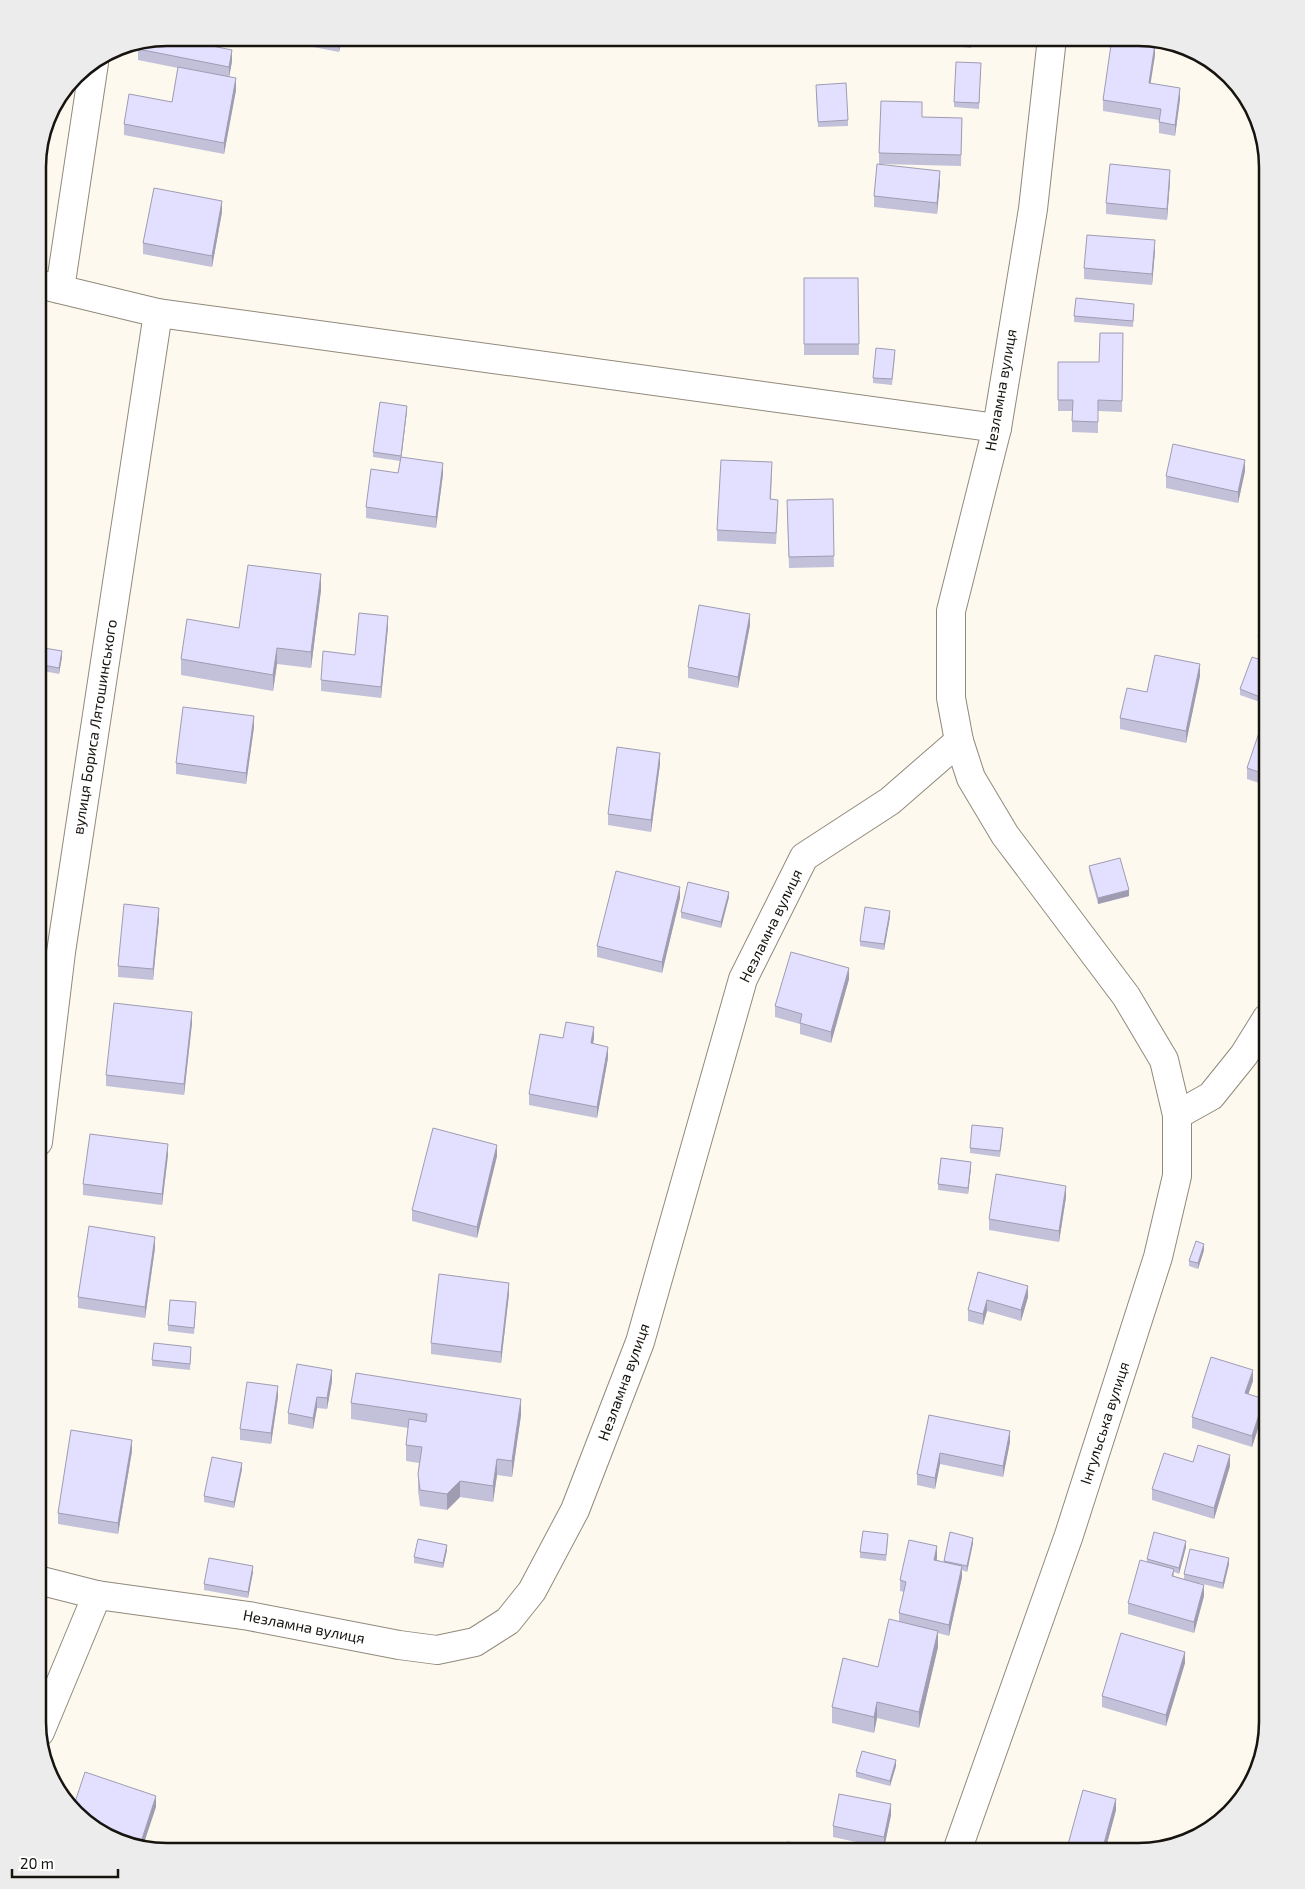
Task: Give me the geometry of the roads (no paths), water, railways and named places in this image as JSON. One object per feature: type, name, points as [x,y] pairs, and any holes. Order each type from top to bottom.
[{"type":"street","name":"Незламна вулиця","points":[[1051,47],[1033,209],[996,428],[952,611],[951,698],[959,740],[971,778],[1005,835],[1126,996],[1164,1060],[1177,1115]]},
{"type":"street","points":[[92,73],[49,287],[158,313],[996,428]]},
{"type":"street","name":"вулиця Бориса Лятошинського","points":[[46,1075],[62,952],[158,313]]},
{"type":"street","name":"Незламна вулиця","points":[[46,1582],[97,1594],[249,1616],[399,1645],[437,1650],[475,1642],[508,1621],[532,1591],[575,1510],[590,1472],[640,1342],[743,979],[804,857],[890,801],[959,740]]},
{"type":"street","points":[[1177,1115],[1211,1096],[1244,1055],[1259,1032]]},
{"type":"street","name":"Інгульська вулиця","points":[[960,1843],[1069,1534],[1158,1257],[1177,1176],[1177,1115]]},
{"type":"street","points":[[46,1717],[97,1594]]}]
